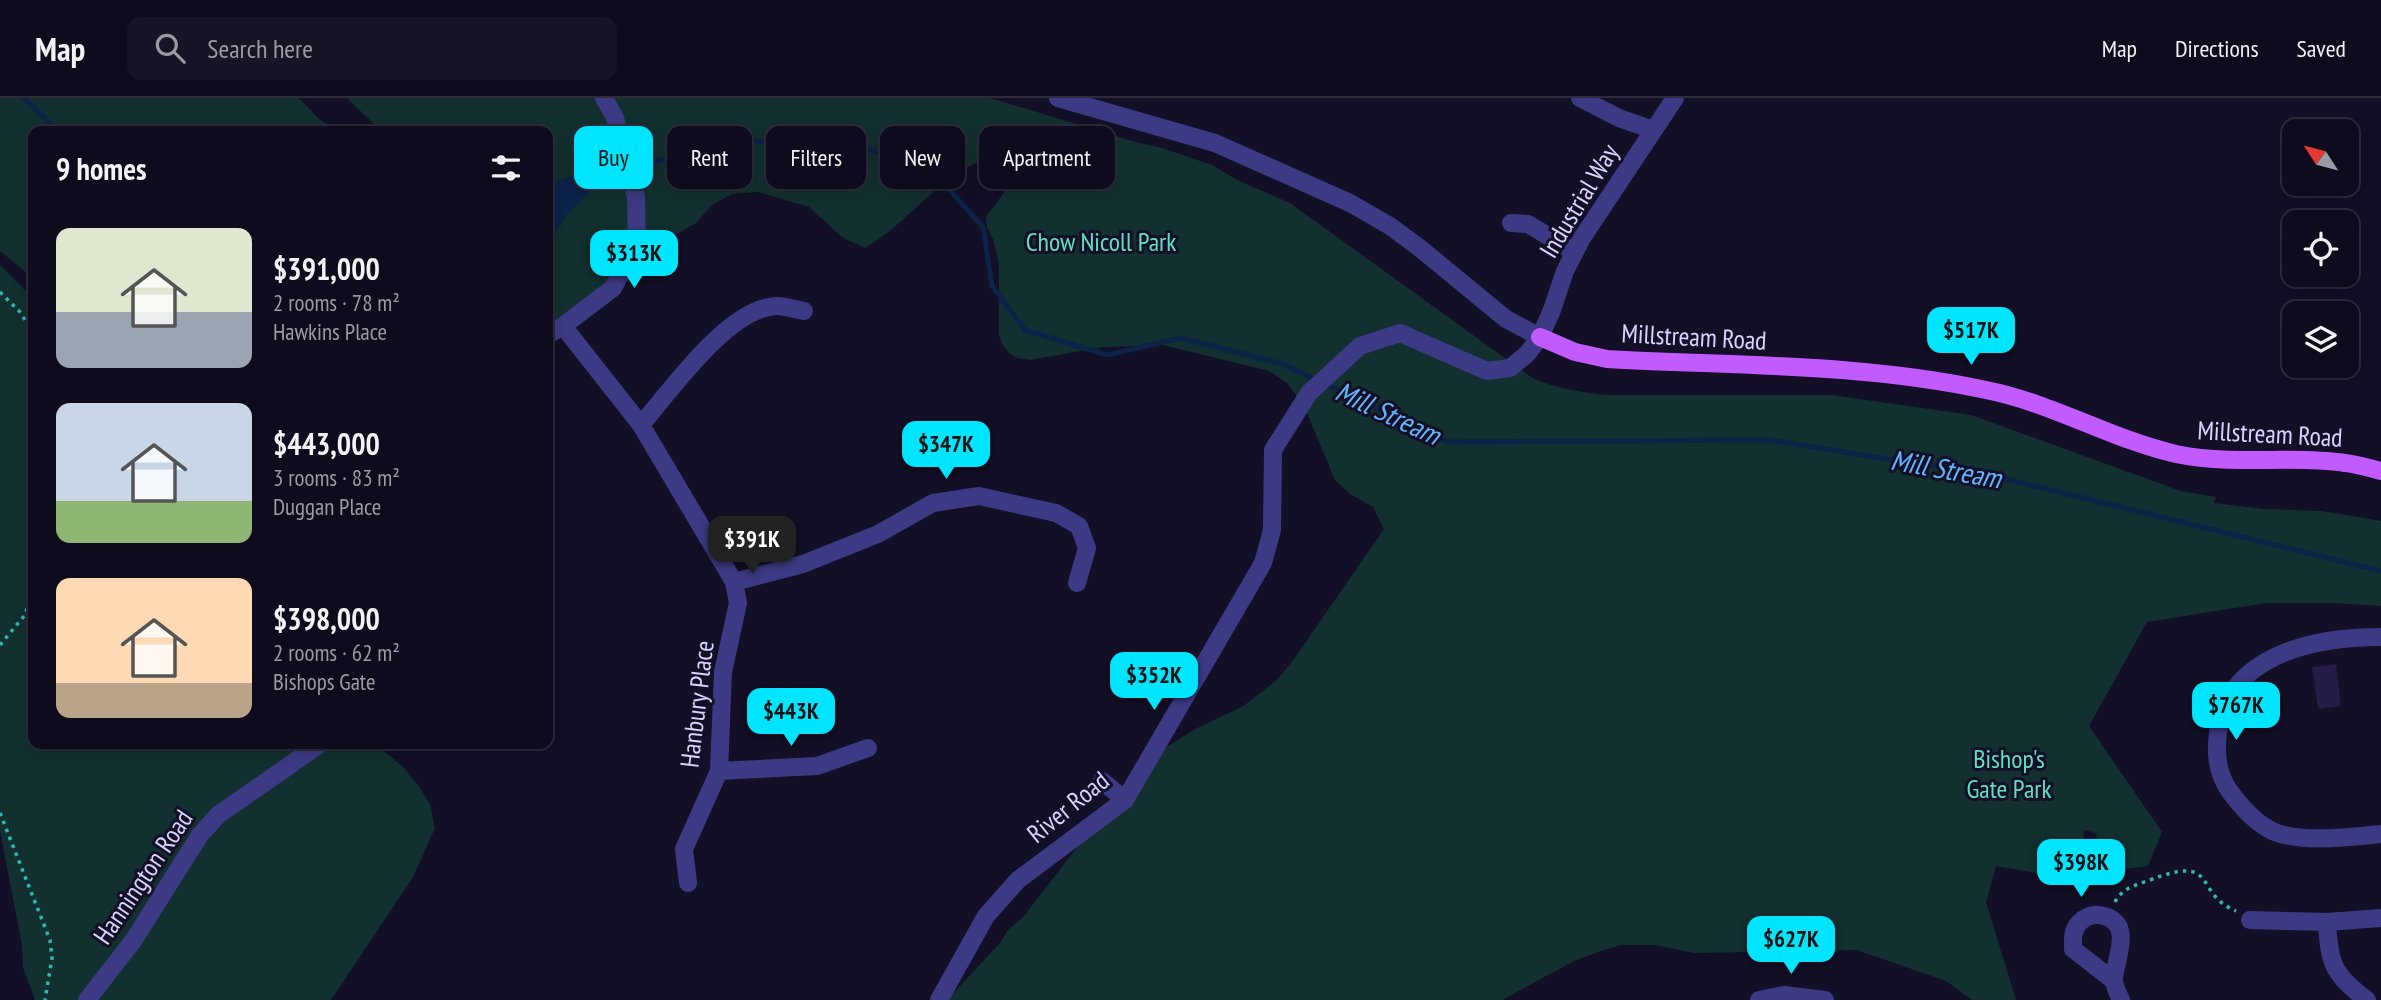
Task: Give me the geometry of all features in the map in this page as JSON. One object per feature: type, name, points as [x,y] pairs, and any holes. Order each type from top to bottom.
[{"type":"main road","name":"Millstream Road","points":[[1539,337],[1575,352],[1607,359],[1821,368],[1942,382],[1988,390],[2033,403],[2175,453],[2242,462],[2346,463],[2381,471]]},
{"type":"street","points":[[556,331],[613,288],[637,244],[636,197],[625,148],[615,118],[604,98]]},
{"type":"street","name":"Millstream Road","points":[[1058,98],[1215,143],[1350,203],[1390,226],[1421,249],[1506,319],[1539,337]]},
{"type":"street","points":[[1580,98],[1619,118],[1653,130]]},
{"type":"street","name":"Industrial Way","points":[[1539,337],[1574,252],[1675,98]]},
{"type":"street","points":[[1511,223],[1528,224],[1574,252]]},
{"type":"street","points":[[641,425],[712,342],[749,314],[777,306],[804,311]]},
{"type":"street","name":"Hanbury Place","points":[[556,331],[641,425],[734,582],[738,603],[723,672],[719,771],[684,849],[688,883]]},
{"type":"street","name":"River Road","points":[[939,1000],[986,916],[1018,880],[1125,800],[1263,563],[1272,530],[1273,450],[1309,393],[1360,346],[1400,333],[1487,371],[1510,368],[1527,354],[1539,337]]},
{"type":"street","points":[[734,582],[803,564],[878,534],[933,503],[979,496],[1056,513],[1079,526],[1087,548],[1077,583]]},
{"type":"street","points":[[2381,637],[2352,637],[2305,644],[2264,662],[2235,686],[2220,715],[2215,750],[2224,784],[2245,812],[2277,833],[2319,839],[2381,834]]},
{"type":"street","points":[[719,771],[817,766],[868,748]]},
{"type":"street","name":"Hannington Road","points":[[87,1000],[133,941],[200,835],[218,815],[313,749]]},
{"type":"street","points":[[1102,781],[1125,800]]},
{"type":"street","points":[[2114,981],[2121,947],[2120,930],[2115,921],[2107,917],[2095,914],[2084,918],[2075,928],[2073,949],[2114,981],[2121,1000]]},
{"type":"street","points":[[2250,919],[2327,922],[2381,918]]},
{"type":"street","points":[[2327,922],[2329,953],[2337,972],[2352,989],[2367,1000]]},
{"type":"street","points":[[1759,1000],[1784,995],[1825,1000]]},
{"type":"path","points":[[0,292],[20,312],[28,326]]},
{"type":"path","points":[[0,645],[25,615],[28,606]]},
{"type":"path","points":[[0,813],[50,940],[52,958],[45,1000]]},
{"type":"path","points":[[2107,917],[2119,894],[2175,870],[2188,869],[2206,881],[2226,907],[2250,919]]},
{"type":"green space","points":[[0,98],[299,98],[320,120],[330,126],[28,126],[28,274],[0,251]]},
{"type":"green space","points":[[347,98],[990,98],[1083,126],[979,126],[979,161],[965,169],[965,126],[880,126],[880,189],[938,189],[882,237],[865,248],[842,237],[809,207],[758,192],[732,194],[712,205],[696,223],[677,234],[553,339],[553,126],[377,126]]},
{"type":"green space","points":[[1115,136],[1159,147],[1212,165],[1239,181],[1290,203],[1534,379],[1581,392],[1611,395],[1831,395],[1971,415],[2181,491],[2216,497],[2214,503],[2264,509],[2322,511],[2381,521],[2381,606],[2266,603],[2147,622],[2089,726],[2162,832],[2148,866],[2101,872],[2096,833],[2084,830],[2082,870],[2060,862],[2046,877],[1996,866],[1986,902],[2016,1000],[1972,1000],[1946,981],[1857,950],[1694,953],[1655,945],[1621,945],[1574,961],[1502,1000],[947,1000],[1000,943],[1007,931],[1024,916],[1151,757],[1195,729],[1242,707],[1277,680],[1384,529],[1373,507],[1350,494],[1335,480],[1304,406],[1287,383],[1269,371],[1163,345],[1103,347],[1030,360],[1017,358],[1009,353],[999,335],[999,264],[986,217],[1006,189],[1115,189]]},
{"type":"green space","points":[[0,265],[28,293],[28,749],[382,749],[403,767],[418,785],[430,804],[435,828],[413,877],[331,1000],[35,1000],[23,968],[22,945],[0,831]]},
{"type":"water","points":[[574,175],[574,189],[592,189],[566,216],[553,238],[553,182]]},
{"type":"building","points":[[2336,664],[2341,706],[2318,709],[2312,667]]},
{"type":"waterway","name":"Mill Stream","points":[[24,98],[53,126]]},
{"type":"waterway","name":"Mill Stream","points":[[653,163],[683,153],[755,141],[857,145],[936,175],[983,227],[992,286],[1025,330],[1107,355],[1181,338],[1283,364],[1316,380]]},
{"type":"waterway","name":"Mill Stream","points":[[1325,384],[1448,442],[1768,440],[1990,475],[2381,571]]},
{"type":"park label","name":"Chow Nicoll Park","points":[[1101,242]]},
{"type":"park label","name":"Bishop's Gate Park","points":[[2009,774]]}]
